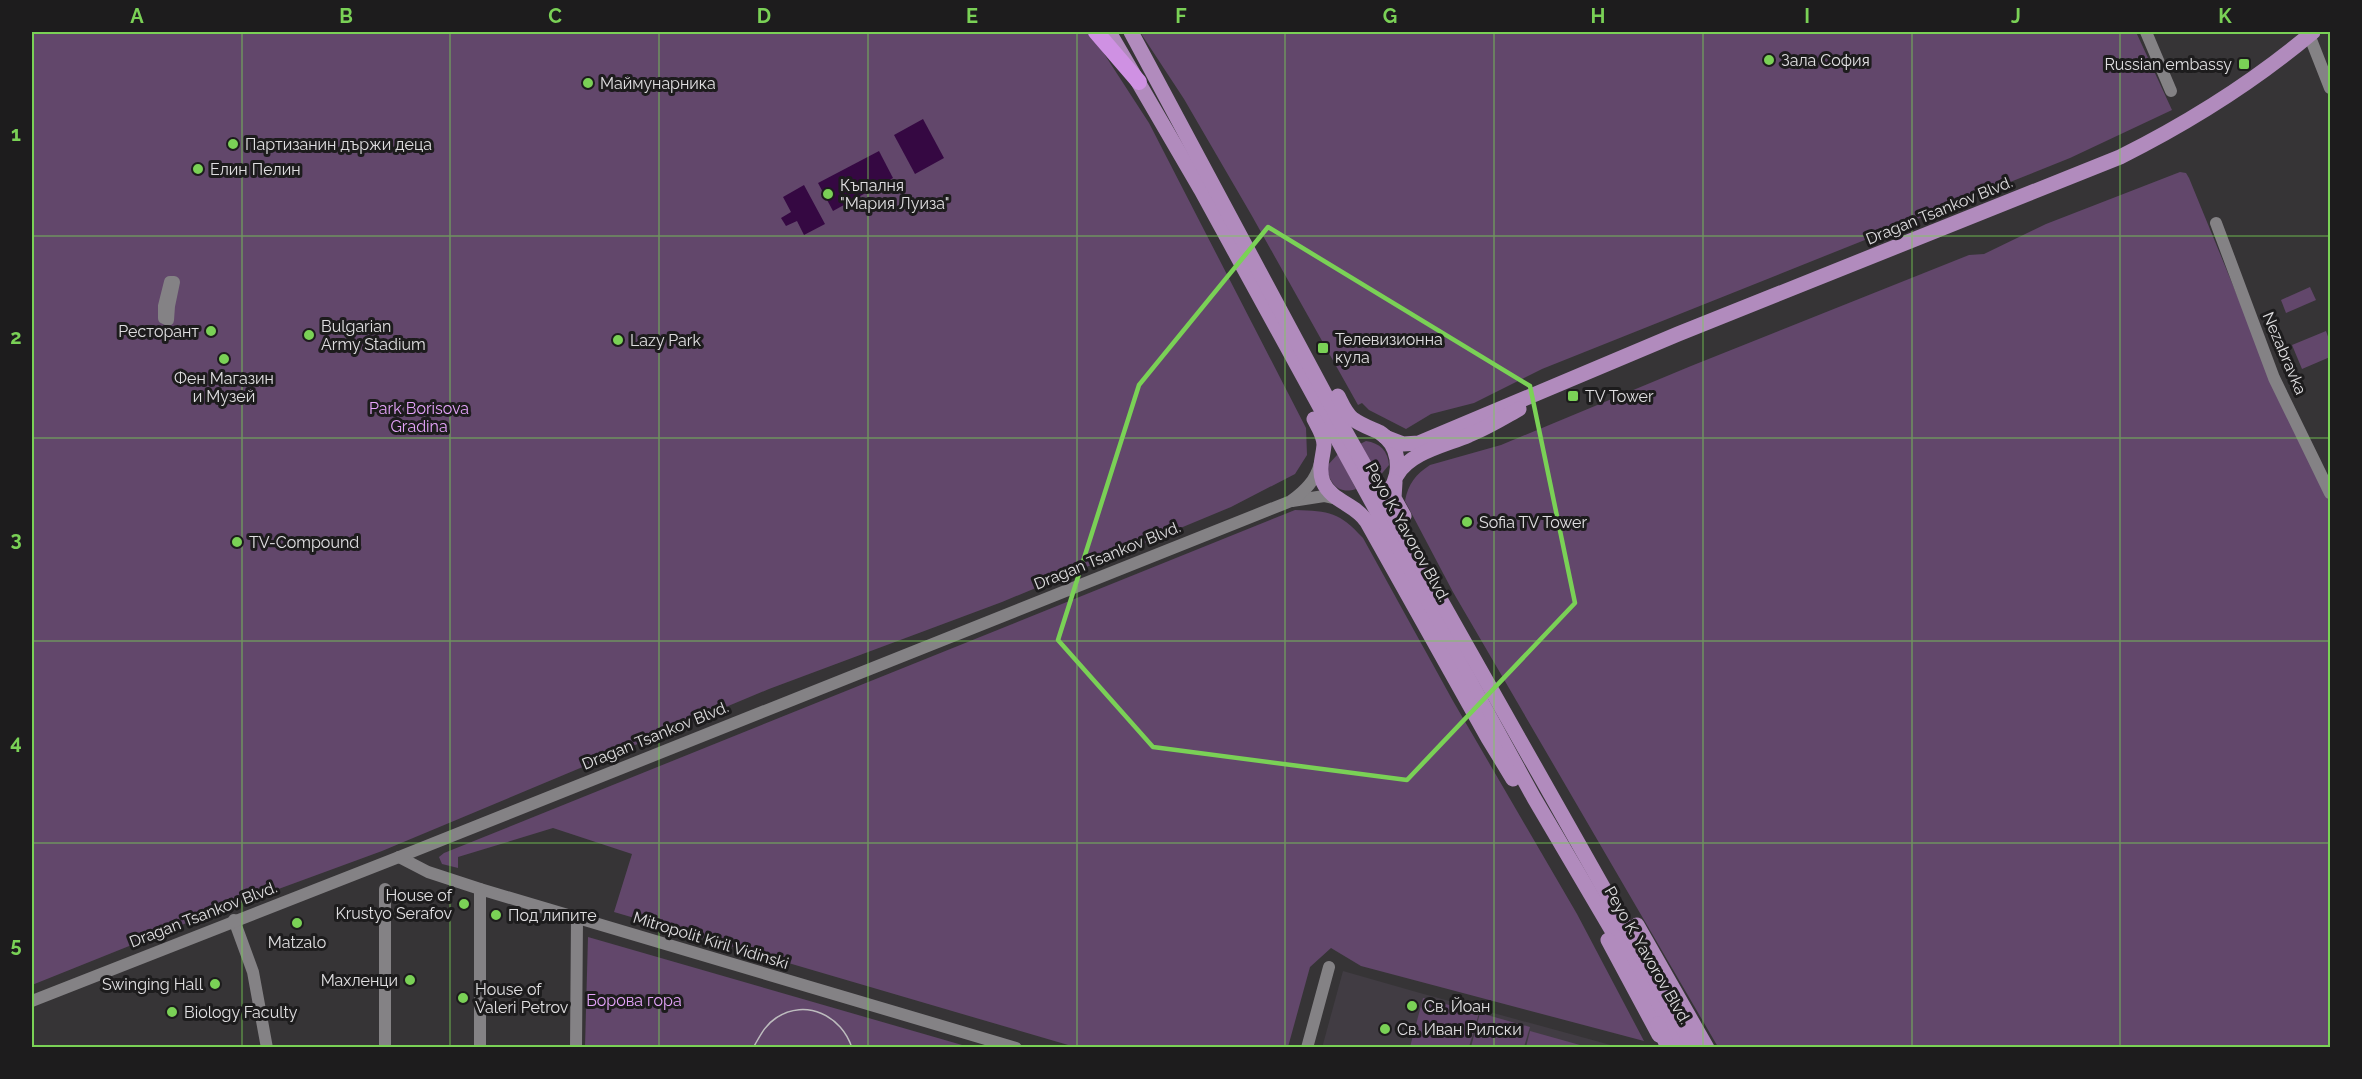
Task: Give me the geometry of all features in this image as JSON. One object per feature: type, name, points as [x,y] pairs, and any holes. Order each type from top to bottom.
[{"type":"highway","points":[[1096,32],[1139,82]]},
{"type":"main road","name":"Peyo K. Yavorov Blvd.","points":[[1109,32],[1139,82],[1181,140]]},
{"type":"main road","name":"Peyo K. Yavorov Blvd.","points":[[1131,32],[1181,140],[1534,798],[1694,1047]]},
{"type":"main road","name":"Dragan Tsankov Blvd.","points":[[1379,433],[1403,444],[1419,443],[1678,334],[2120,157],[2183,124],[2236,89],[2310,33]]},
{"type":"main road","points":[[1181,140],[1206,158],[1248,227],[1345,409],[1355,421],[1379,433],[1396,453],[1393,484],[1395,500],[1589,844],[1707,1047]]},
{"type":"main road","points":[[1181,140],[1183,172],[1234,274],[1322,434],[1324,452],[1321,474],[1324,484],[1331,493],[1359,512],[1367,522],[1488,738],[1563,859],[1667,1047]]},
{"type":"main road","name":"Dragan Tsankov Blvd.","points":[[1393,484],[1400,469],[1414,458],[1501,419],[1558,385]]},
{"type":"main road","points":[[1324,452],[1340,432],[1351,428],[1379,433]]},
{"type":"main road","points":[[1344,502],[1365,505],[1377,501],[1393,484]]},
{"type":"main road","points":[[1589,844],[1667,1047]]},
{"type":"main road","points":[[1563,859],[1707,1047]]},
{"type":"main road","name":"Peyo K. Yavorov Blvd.","points":[[1624,936],[1681,1047]]},
{"type":"street","points":[[2146,32],[2171,91]]},
{"type":"street","points":[[2310,33],[2328,70],[2331,88]]},
{"type":"street","name":"Nezabravka","points":[[2216,223],[2274,378],[2331,494]]},
{"type":"street","name":"Dragan Tsankov Blvd.","points":[[1291,501],[1301,494],[1315,478],[1324,452]]},
{"type":"street","name":"Dragan Tsankov Blvd.","points":[[32,1001],[1291,501],[1324,496],[1344,502]]},
{"type":"street","name":"Mitropolit Kiril Vidinski","points":[[399,857],[428,872],[480,889],[1016,1047]]},
{"type":"street","points":[[385,889],[385,1047]]},
{"type":"street","points":[[480,889],[480,1047]]},
{"type":"street","points":[[576,1047],[577,918]]},
{"type":"street","points":[[234,920],[253,972],[267,1047]]},
{"type":"street","points":[[1306,1047],[1329,967]]},
{"type":"highlighted area","points":[[1268,227],[1530,386],[1575,603],[1407,780],[1153,747],[1058,640],[1139,385]]},
{"type":"shaded area","points":[[923,119],[944,158],[915,174],[894,135]]},
{"type":"shaded area","points":[[879,151],[893,178],[833,211],[818,183]]},
{"type":"shaded area","points":[[804,185],[825,224],[804,235],[797,221],[786,226],[781,218],[791,212],[783,197]]},
{"type":"shaded area","points":[[1343,971],[1420,993],[1618,1047],[1322,1048]]},
{"type":"green space","name":"Park Borisova Gradina","points":[[32,32],[1090,32],[1149,123],[1306,428],[1307,455],[1295,474],[1231,507],[1002,602],[769,689],[382,851],[189,922],[32,985]]},
{"type":"green space","points":[[1140,32],[2136,32],[2172,110],[2070,158],[1542,369],[1474,403],[1431,414],[1406,429],[1369,410],[1362,403],[1358,405],[1184,99]]},
{"type":"green space","points":[[2180,172],[2186,173],[2189,178],[2248,322],[2330,497],[2330,1047],[1718,1047],[1453,592],[1405,501],[1411,485],[1417,476],[1430,465],[1501,445],[1969,255],[1984,254],[2046,224]]},
{"type":"green space","points":[[2310,287],[2316,300],[2286,313],[2281,300]]},
{"type":"green space","points":[[2326,331],[2330,342],[2330,357],[2302,369],[2292,345]]},
{"type":"green space","points":[[1366,441],[1379,446],[1387,456],[1389,465],[1378,478],[1360,444]]},
{"type":"green space","points":[[1338,454],[1356,489],[1340,489],[1330,478],[1326,467]]},
{"type":"green space","points":[[1295,510],[1326,512],[1340,518],[1363,538],[1453,701],[1577,914],[1644,1041],[1361,966],[1331,948],[1310,967],[1288,1047],[1075,1047],[614,912],[632,854],[553,828],[458,857],[458,868],[442,864],[439,857],[444,853]]},
{"type":"green space","name":"Борова гора","points":[[588,937],[969,1047],[585,1047]]},
{"type":"green space","points":[[1423,998],[1479,1013],[1469,1047],[1410,1047]]},
{"type":"green space","points":[[1480,1013],[1530,1027],[1524,1047],[1471,1047]]},
{"type":"green space","points":[[1530,1031],[1580,1045],[1579,1047],[1526,1047]]},
{"type":"tram line","points":[[753,1048],[772,1021],[787,1012],[799,1010],[811,1010],[831,1019],[840,1027],[852,1048]]},
{"type":"place","name":"Зала София","points":[[1769,60]]},
{"type":"place","name":"Russian embassy","points":[[2244,64]]},
{"type":"place","name":"Маймунарника","points":[[588,83]]},
{"type":"place","name":"Партизанин държи деца","points":[[233,144]]},
{"type":"place","name":"Елин Пелин","points":[[198,169]]},
{"type":"place","name":"Къпалня \"Мария Луиза\"","points":[[828,194]]},
{"type":"place","name":"Ресторант","points":[[211,331]]},
{"type":"place","name":"Bulgarian Army Stadium","points":[[309,335]]},
{"type":"place","name":"Lazy Park","points":[[618,340]]},
{"type":"place","name":"Телевизионна кула","points":[[1323,348]]},
{"type":"place","name":"Фен Магазин и Музей","points":[[224,359]]},
{"type":"place","name":"TV Tower","points":[[1573,396]]},
{"type":"place","name":"Sofia TV Tower","points":[[1467,522]]},
{"type":"place","name":"TV-Compound","points":[[237,542]]},
{"type":"place","name":"House of Krustyo Serafov","points":[[464,904]]},
{"type":"place","name":"Под липите","points":[[496,915]]},
{"type":"place","name":"Matzalo","points":[[297,923]]},
{"type":"place","name":"Махленци","points":[[410,980]]},
{"type":"place","name":"Swinging Hall","points":[[215,984]]},
{"type":"place","name":"House of Valeri Petrov","points":[[463,998]]},
{"type":"place","name":"Св. Йоан","points":[[1412,1006]]},
{"type":"place","name":"Biology Faculty","points":[[172,1012]]},
{"type":"place","name":"Св. Иван Рилски","points":[[1385,1029]]}]
